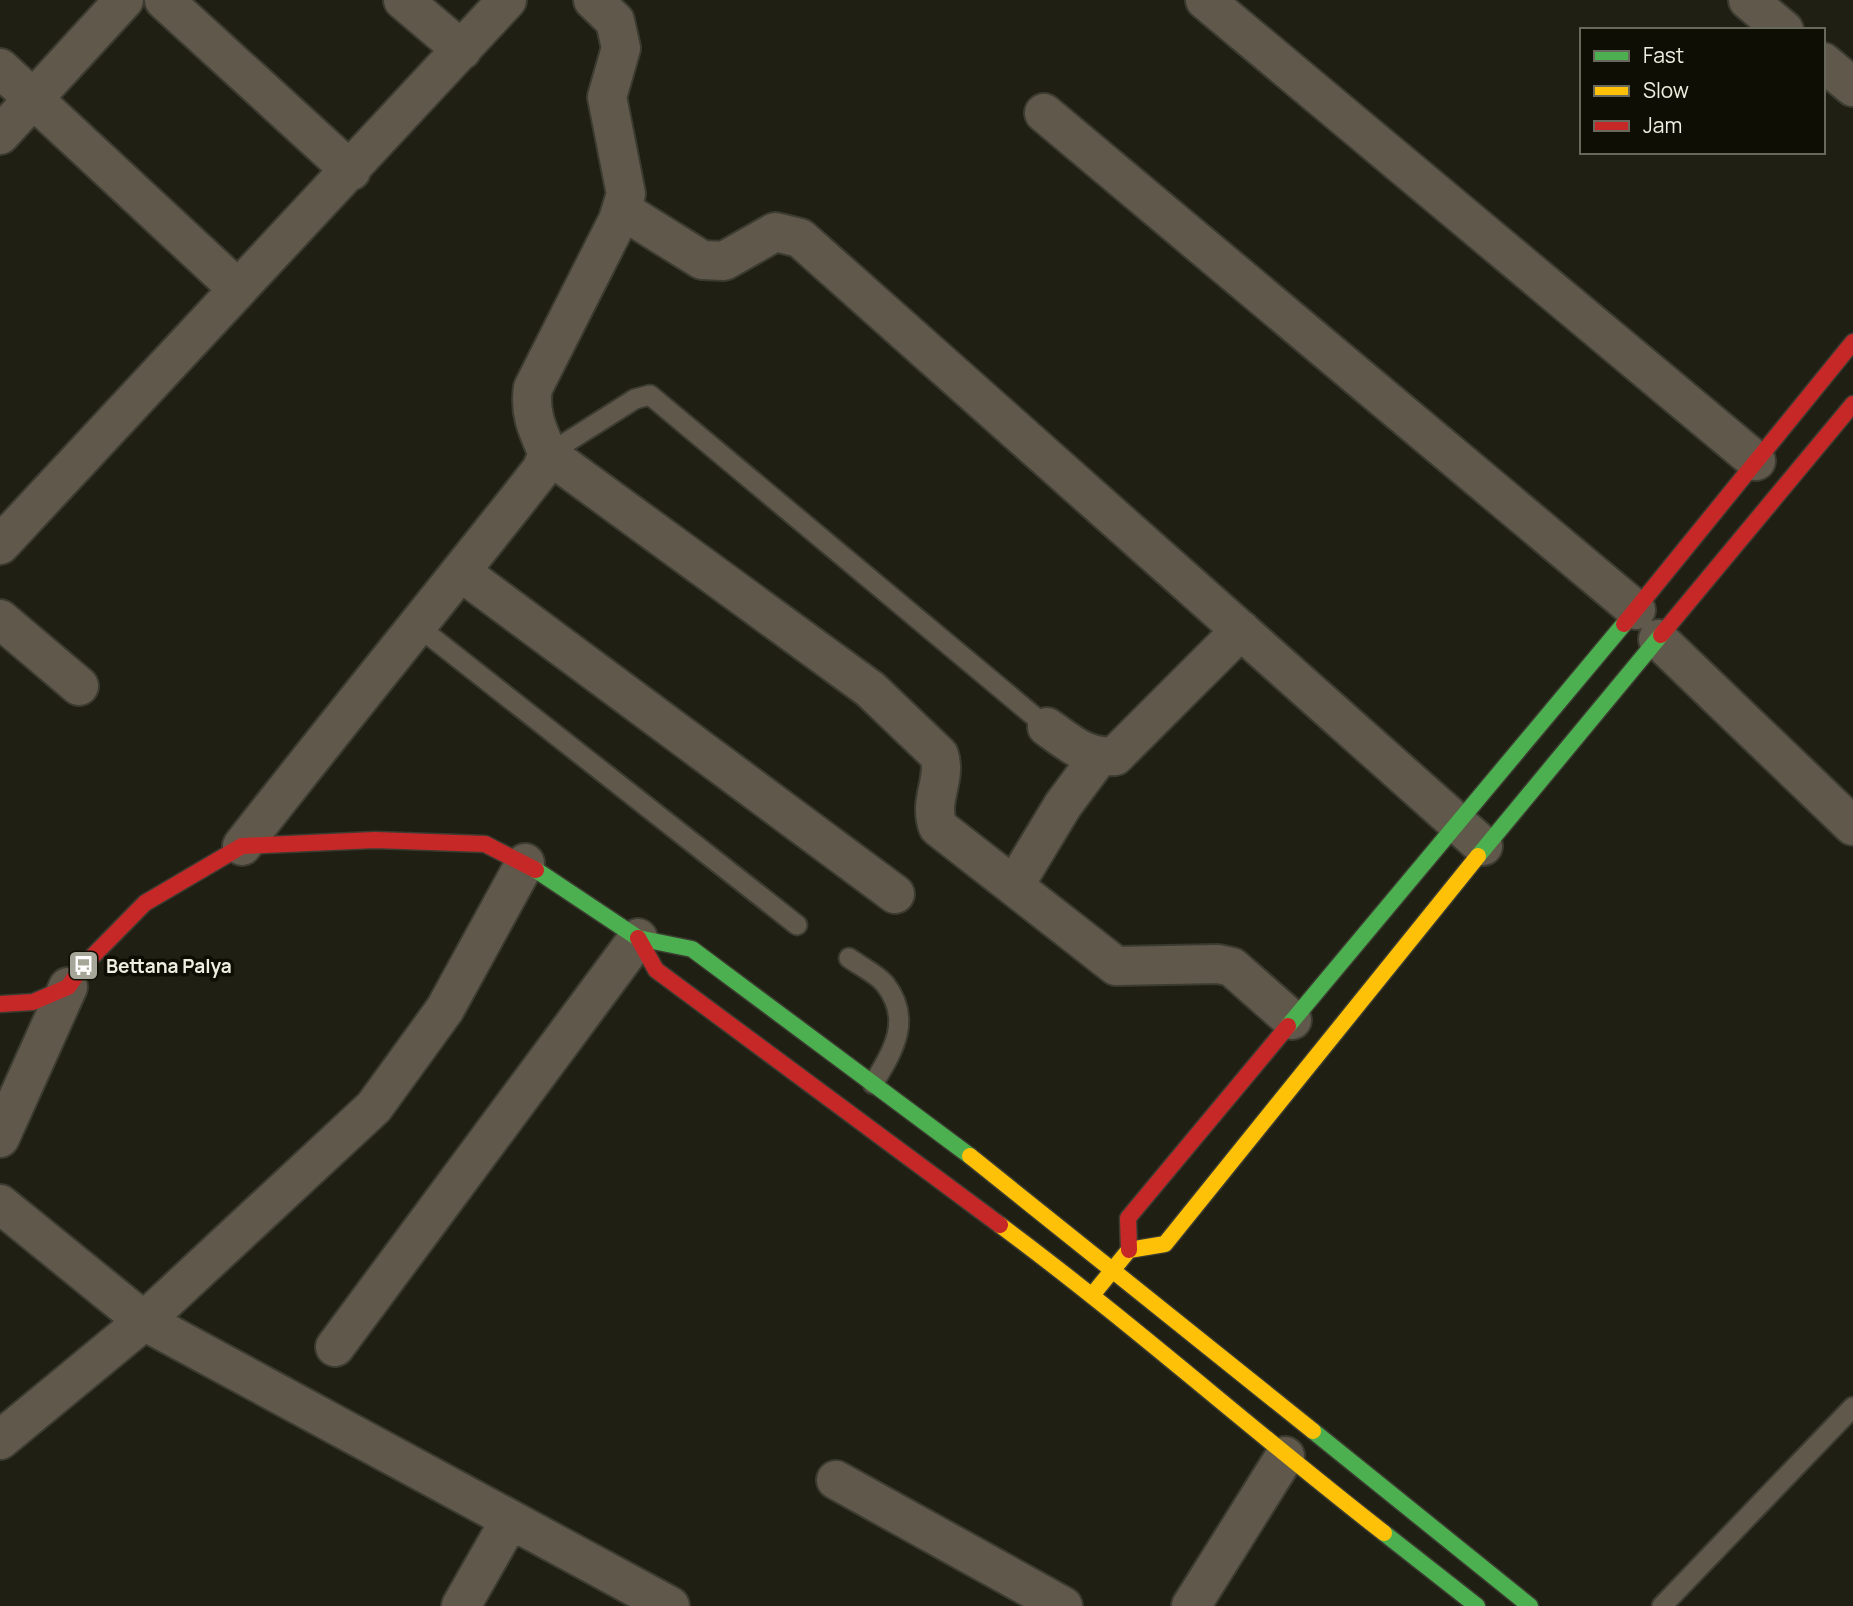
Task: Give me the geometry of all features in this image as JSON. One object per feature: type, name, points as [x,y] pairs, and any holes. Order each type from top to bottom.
[{"type":"street","points":[[0,135],[124,0]]},
{"type":"street","points":[[164,0],[351,171]]},
{"type":"street","points":[[403,0],[462,50]]},
{"type":"street","points":[[0,545],[351,171],[507,0]]},
{"type":"street","points":[[593,0],[615,21],[621,48],[607,97],[626,194],[622,210],[533,388],[533,420],[548,454],[870,689],[939,755],[941,767],[933,805],[938,827],[1116,966],[1218,964],[1232,967],[1292,1020]]},
{"type":"street","points":[[1205,0],[1756,461]]},
{"type":"street","points":[[1748,0],[1782,28]]},
{"type":"street","points":[[1825,64],[1853,87]]},
{"type":"street","points":[[0,68],[238,289]]},
{"type":"street","points":[[1044,113],[1647,625],[1853,826]]},
{"type":"street","points":[[622,210],[702,260],[715,263],[724,261],[775,232],[800,238],[1485,847]]},
{"type":"street","points":[[1129,1250],[1165,1244],[1485,847],[1647,625],[1756,461],[1853,342]]},
{"type":"street","points":[[1093,1294],[1129,1250],[1128,1218],[1457,822],[1647,625],[1853,404]]},
{"type":"street","points":[[0,1138],[68,987],[83,965],[145,902],[242,845],[415,624],[461,572],[541,470],[548,454]]},
{"type":"street","points":[[461,572],[895,894]]},
{"type":"street","points":[[0,619],[79,686]]},
{"type":"street","points":[[1047,727],[1085,754],[1098,758],[1115,756],[1241,630]]},
{"type":"street","points":[[1014,887],[1057,815],[1098,758]]},
{"type":"street","points":[[242,845],[375,840],[485,844],[525,863],[638,938],[692,949],[972,1157],[1530,1606]]},
{"type":"street","points":[[0,1440],[144,1321],[374,1107],[445,1009],[525,863]]},
{"type":"street","points":[[638,938],[656,970],[1093,1294],[1285,1456],[1478,1606]]},
{"type":"street","points":[[335,1347],[638,938]]},
{"type":"street","points":[[0,1004],[33,1002],[68,987]]},
{"type":"street","points":[[0,1204],[144,1321],[670,1606]]},
{"type":"street","points":[[1191,1606],[1285,1456]]},
{"type":"street","points":[[836,1480],[1063,1606]]},
{"type":"street","points":[[461,1606],[510,1520]]},
{"type":"lane","points":[[548,454],[635,399],[650,395],[1047,727]]},
{"type":"lane","points":[[415,624],[797,925]]},
{"type":"lane","points":[[849,958],[884,983],[900,1013],[896,1046],[873,1084]]},
{"type":"lane","points":[[1662,1606],[1853,1408]]},
{"type":"traffic: fast","points":[[1288,1026],[1624,624]]},
{"type":"traffic: fast","points":[[1478,856],[1661,635]]},
{"type":"traffic: fast","points":[[536,870],[638,938],[692,949],[970,1156]]},
{"type":"traffic: fast","points":[[1313,1431],[1530,1606]]},
{"type":"traffic: fast","points":[[1384,1533],[1477,1606]]},
{"type":"traffic: slow","points":[[1093,1294],[1129,1250],[1165,1244],[1478,856]]},
{"type":"traffic: slow","points":[[970,1156],[1313,1431]]},
{"type":"traffic: slow","points":[[1000,1225],[1097,1300],[1384,1533]]},
{"type":"traffic: jam","points":[[1624,624],[1853,342]]},
{"type":"traffic: jam","points":[[1661,635],[1853,404]]},
{"type":"traffic: jam","points":[[0,1004],[33,1002],[68,987],[83,966],[145,903],[242,846],[375,840],[485,844],[536,870]]},
{"type":"traffic: jam","points":[[638,938],[656,970],[1000,1225]]},
{"type":"traffic: jam","points":[[1129,1250],[1128,1218],[1288,1026]]},
{"type":"place","name":"Bettana Palya","points":[[83,966]]}]
